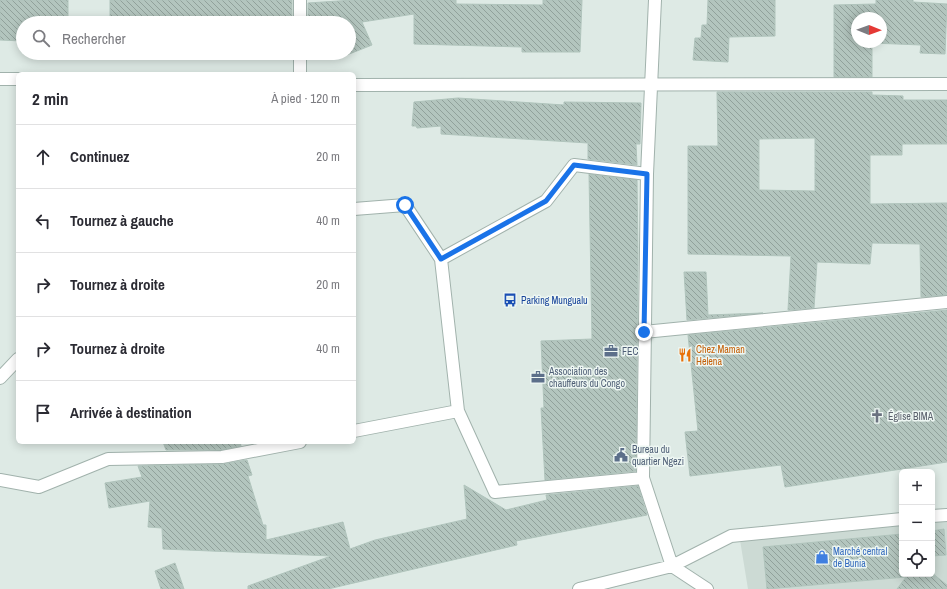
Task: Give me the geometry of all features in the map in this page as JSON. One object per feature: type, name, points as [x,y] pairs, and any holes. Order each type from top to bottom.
[{"type":"street","points":[[300,0],[300,16]]},
{"type":"street","points":[[655,0],[647,174],[643,478],[672,566],[706,589]]},
{"type":"street","points":[[300,60],[300,72]]},
{"type":"street","points":[[0,79],[16,79]]},
{"type":"street","points":[[356,85],[947,84]]},
{"type":"street","points":[[441,259],[546,201],[574,165],[647,174]]},
{"type":"street","points":[[356,209],[405,205],[441,259],[458,411],[495,492],[643,478]]},
{"type":"street","points":[[644,332],[947,302]]},
{"type":"street","points":[[0,378],[16,362]]},
{"type":"street","points":[[356,431],[458,411]]},
{"type":"street","points":[[0,480],[39,487],[108,459],[222,457],[290,444]]},
{"type":"street","points":[[935,516],[947,515]]},
{"type":"street","points":[[579,589],[672,566],[731,536],[899,519]]},
{"type":"shaded area","name":"Marché central de Bunia","points":[[947,521],[947,589],[748,589],[740,540],[899,525],[899,577],[935,577],[935,522]]},
{"type":"building","points":[[0,0],[68,0],[68,16],[16,16],[16,41],[0,40]]},
{"type":"building","points":[[110,0],[292,0],[292,16],[110,16]]},
{"type":"building","points":[[353,0],[456,0],[456,4],[543,5],[543,0],[582,0],[580,52],[522,52],[522,47],[414,44],[414,14],[362,22],[372,45],[356,51],[356,16],[308,16],[308,3]]},
{"type":"building","points":[[708,0],[775,0],[775,36],[729,37],[728,62],[693,60],[695,38],[701,38],[702,25],[707,25]]},
{"type":"building","points":[[876,0],[913,0],[913,2],[947,4],[945,54],[920,53],[921,45],[887,44],[887,12],[851,12],[851,48],[872,48],[872,77],[834,77],[834,5],[876,4]]},
{"type":"building","points":[[717,92],[872,92],[872,95],[903,96],[903,100],[947,100],[947,144],[902,144],[902,155],[870,155],[870,204],[947,203],[947,295],[921,297],[920,244],[872,243],[870,264],[817,262],[814,308],[788,310],[791,256],[688,254],[688,146],[718,146]],"holes":[[[815,138],[815,191],[759,190],[759,139]]]},
{"type":"building","points":[[458,98],[564,105],[564,102],[641,103],[640,144],[636,144],[637,165],[588,159],[588,143],[441,134],[441,126],[417,128],[416,126],[412,126],[414,102]]},
{"type":"building","points":[[589,174],[637,180],[638,255],[636,471],[545,480],[541,408],[544,408],[541,341],[592,339]]},
{"type":"building","points":[[684,272],[706,272],[708,315],[763,313],[687,320]]},
{"type":"building","points":[[947,310],[947,462],[785,487],[781,465],[690,476],[685,432],[698,431],[688,335]]},
{"type":"building","points":[[164,444],[240,444],[241,446],[221,450],[166,450]]},
{"type":"building","points":[[247,460],[252,475],[248,476],[263,525],[266,525],[266,540],[343,522],[350,549],[375,540],[467,519],[464,485],[506,510],[547,500],[546,495],[638,486],[647,515],[516,541],[517,545],[328,589],[248,589],[248,586],[331,556],[163,549],[162,528],[148,527],[150,501],[109,508],[105,483],[142,477],[138,466],[222,464]]},
{"type":"building","points":[[944,529],[946,555],[935,556],[935,530]]},
{"type":"building","points":[[899,534],[899,577],[906,577],[767,589],[763,547]]},
{"type":"building","points":[[175,563],[184,589],[161,589],[155,571]]},
{"type":"building","points":[[935,575],[947,585],[947,589],[897,589],[906,577],[935,577]]},
{"type":"place","name":"Parking Mungualu","points":[[510,300]]},
{"type":"place","name":"FEC","points":[[611,351]]},
{"type":"place","name":"Chez Maman Helena","points":[[685,355]]},
{"type":"place","name":"Association des chauffeurs du Congo","points":[[538,377]]},
{"type":"place","name":"Église BIMA","points":[[877,416]]},
{"type":"place","name":"Bureau du quartier Ngezi","points":[[621,455]]},
{"type":"place","name":"Marché central de Bunia","points":[[822,557]]},
{"type":"route","points":[[405,205],[441,259],[546,201],[574,165],[647,174],[644,332]]}]
